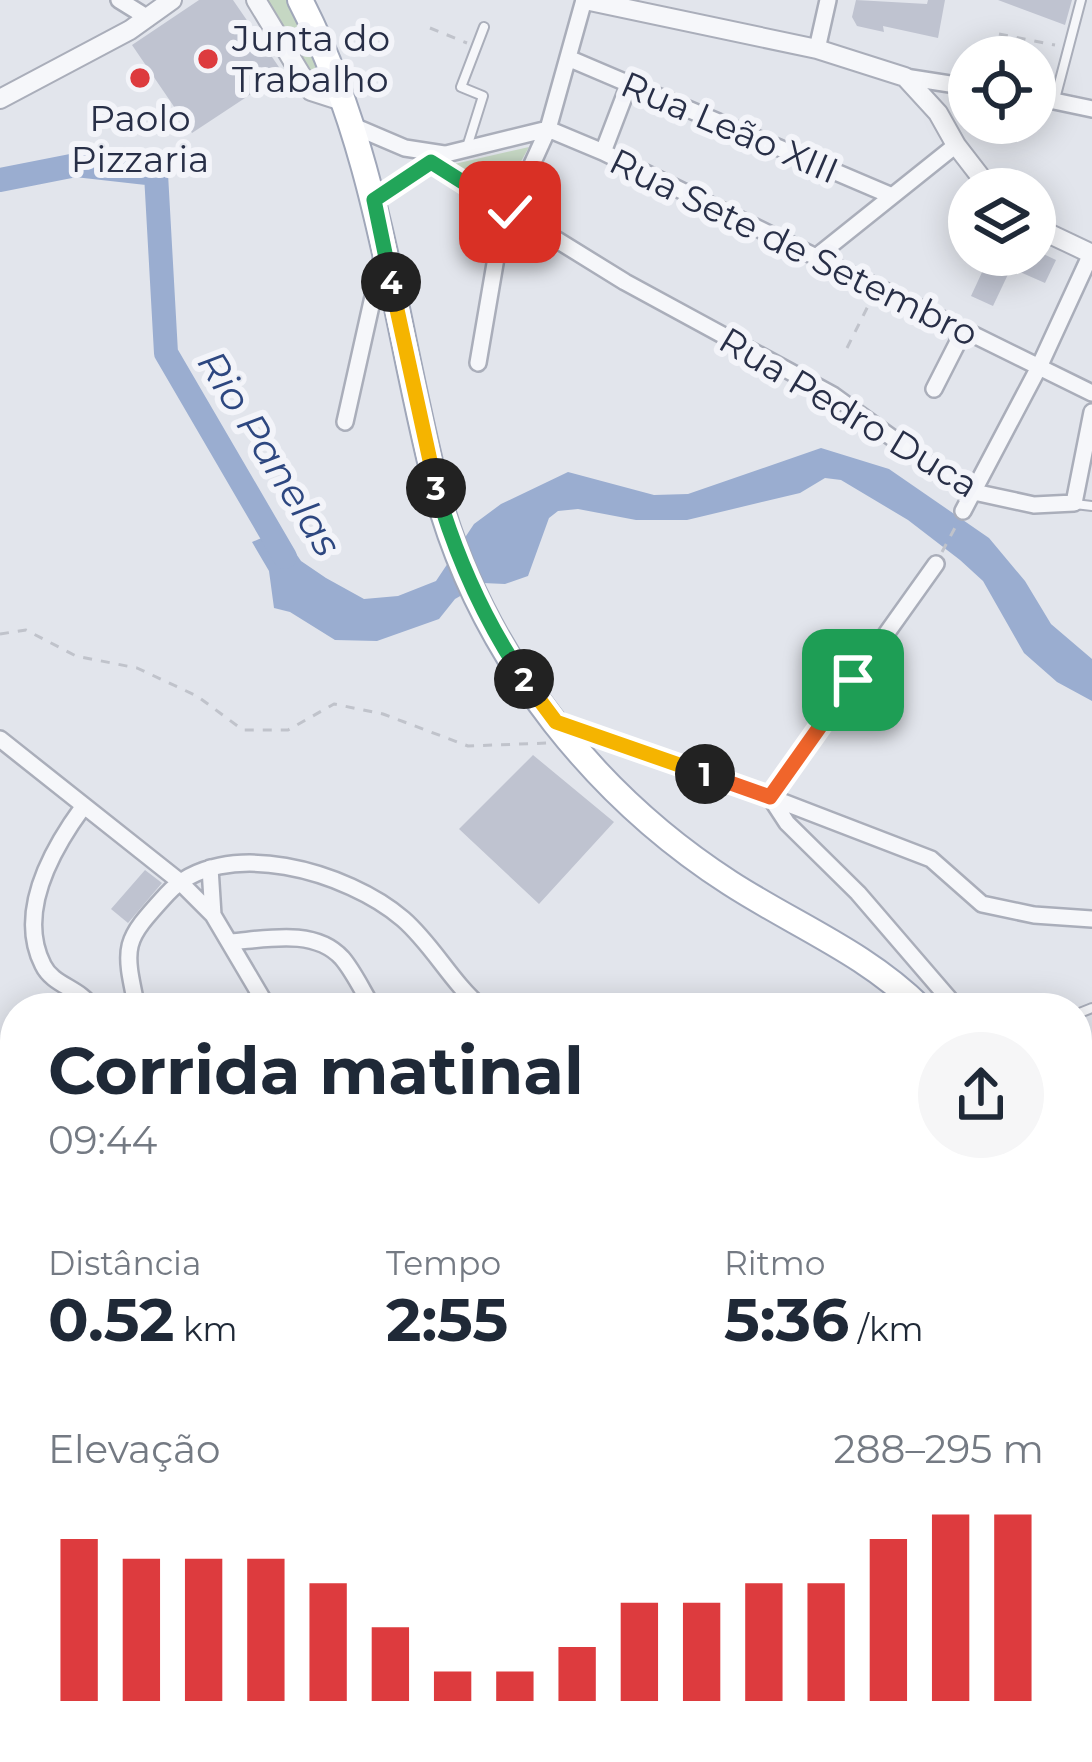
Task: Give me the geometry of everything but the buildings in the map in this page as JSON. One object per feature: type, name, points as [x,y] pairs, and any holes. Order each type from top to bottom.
[{"type":"main road","points":[[300,0],[329,58],[374,200],[443,513],[481,609],[512,661],[562,729],[665,836],[727,881],[865,960],[905,993]]},
{"type":"street","points":[[119,0],[148,18]]},
{"type":"street","points":[[0,99],[148,18],[172,0]]},
{"type":"street","points":[[256,0],[308,86],[391,143],[438,158]]},
{"type":"street","points":[[478,363],[487,298],[510,212],[548,130],[585,0],[817,49],[905,77],[948,84]]},
{"type":"street","points":[[817,49],[828,0]]},
{"type":"street","name":"Rua Leão XIII","points":[[568,58],[892,196]]},
{"type":"street","points":[[905,77],[938,113],[973,168]]},
{"type":"street","points":[[603,152],[629,84]]},
{"type":"street","points":[[1056,100],[1092,109]]},
{"type":"street","points":[[374,200],[438,158],[548,130]]},
{"type":"street","name":"Rua Sete de Setembro","points":[[548,130],[603,152],[1092,393]]},
{"type":"street","points":[[816,257],[956,146]]},
{"type":"street","name":"Rua Pedro Duca","points":[[438,158],[510,212],[625,282],[833,395],[974,492],[1034,505],[1074,503]]},
{"type":"street","points":[[963,511],[1092,254],[1056,237]]},
{"type":"street","points":[[345,422],[384,248]]},
{"type":"street","points":[[934,389],[964,330]]},
{"type":"street","points":[[1074,503],[1092,412]]},
{"type":"street","points":[[770,797],[936,564]]},
{"type":"street","points":[[562,729],[770,797],[931,859],[982,904],[1034,915],[1092,919]]},
{"type":"street","points":[[0,739],[179,881],[213,915],[260,993]]},
{"type":"street","points":[[770,797],[787,823],[858,893],[944,993]]},
{"type":"street","points":[[80,993],[49,973],[33,932],[55,846],[83,806]]},
{"type":"street","points":[[134,993],[127,948],[137,926],[179,881],[210,868],[267,863],[371,898],[403,919],[464,993]]},
{"type":"street","points":[[210,868],[213,915]]},
{"type":"street","points":[[231,942],[298,938],[328,947],[342,958],[364,993]]},
{"type":"lane","points":[[1056,93],[1081,0]]},
{"type":"lane","points":[[466,149],[483,96],[461,87],[484,27]]},
{"type":"lane","points":[[1074,503],[1092,506]]},
{"type":"path","points":[[430,28],[476,47]]},
{"type":"path","points":[[999,34],[1068,48]]},
{"type":"path","points":[[847,347],[878,288]]},
{"type":"path","points":[[936,564],[963,511]]},
{"type":"path","points":[[0,634],[26,630],[76,656],[137,668],[197,696],[243,730],[288,730],[334,704],[371,710],[468,746],[529,746],[562,729]]},
{"type":"green space","points":[[266,0],[288,0],[325,82],[313,83]]},
{"type":"green space","points":[[529,147],[502,196],[450,165]]},
{"type":"water","points":[[821,448],[889,469],[989,538],[1025,581],[1051,624],[1092,659],[1092,701],[1057,682],[1024,653],[983,581],[960,560],[908,520],[841,480],[825,478],[800,493],[687,520],[558,511],[549,518],[528,576],[505,584],[483,583],[455,599],[439,619],[377,641],[335,640],[290,612],[274,608],[269,571],[252,542],[280,530],[301,561],[326,578],[364,599],[398,596],[436,581],[474,524],[501,504],[568,472],[654,495],[688,494]]},
{"type":"waterway","name":"Rio Panelas","points":[[0,180],[76,165],[156,174],[166,353],[285,557]]},
{"type":"place","name":"Junta do Trabalho","points":[[208,59]]},
{"type":"place","name":"Paolo Pizzaria","points":[[140,78]]},
{"type":"route","points":[[510,212],[431,162],[374,200],[450,536],[481,609],[532,692],[556,722],[770,797],[853,680]]}]
